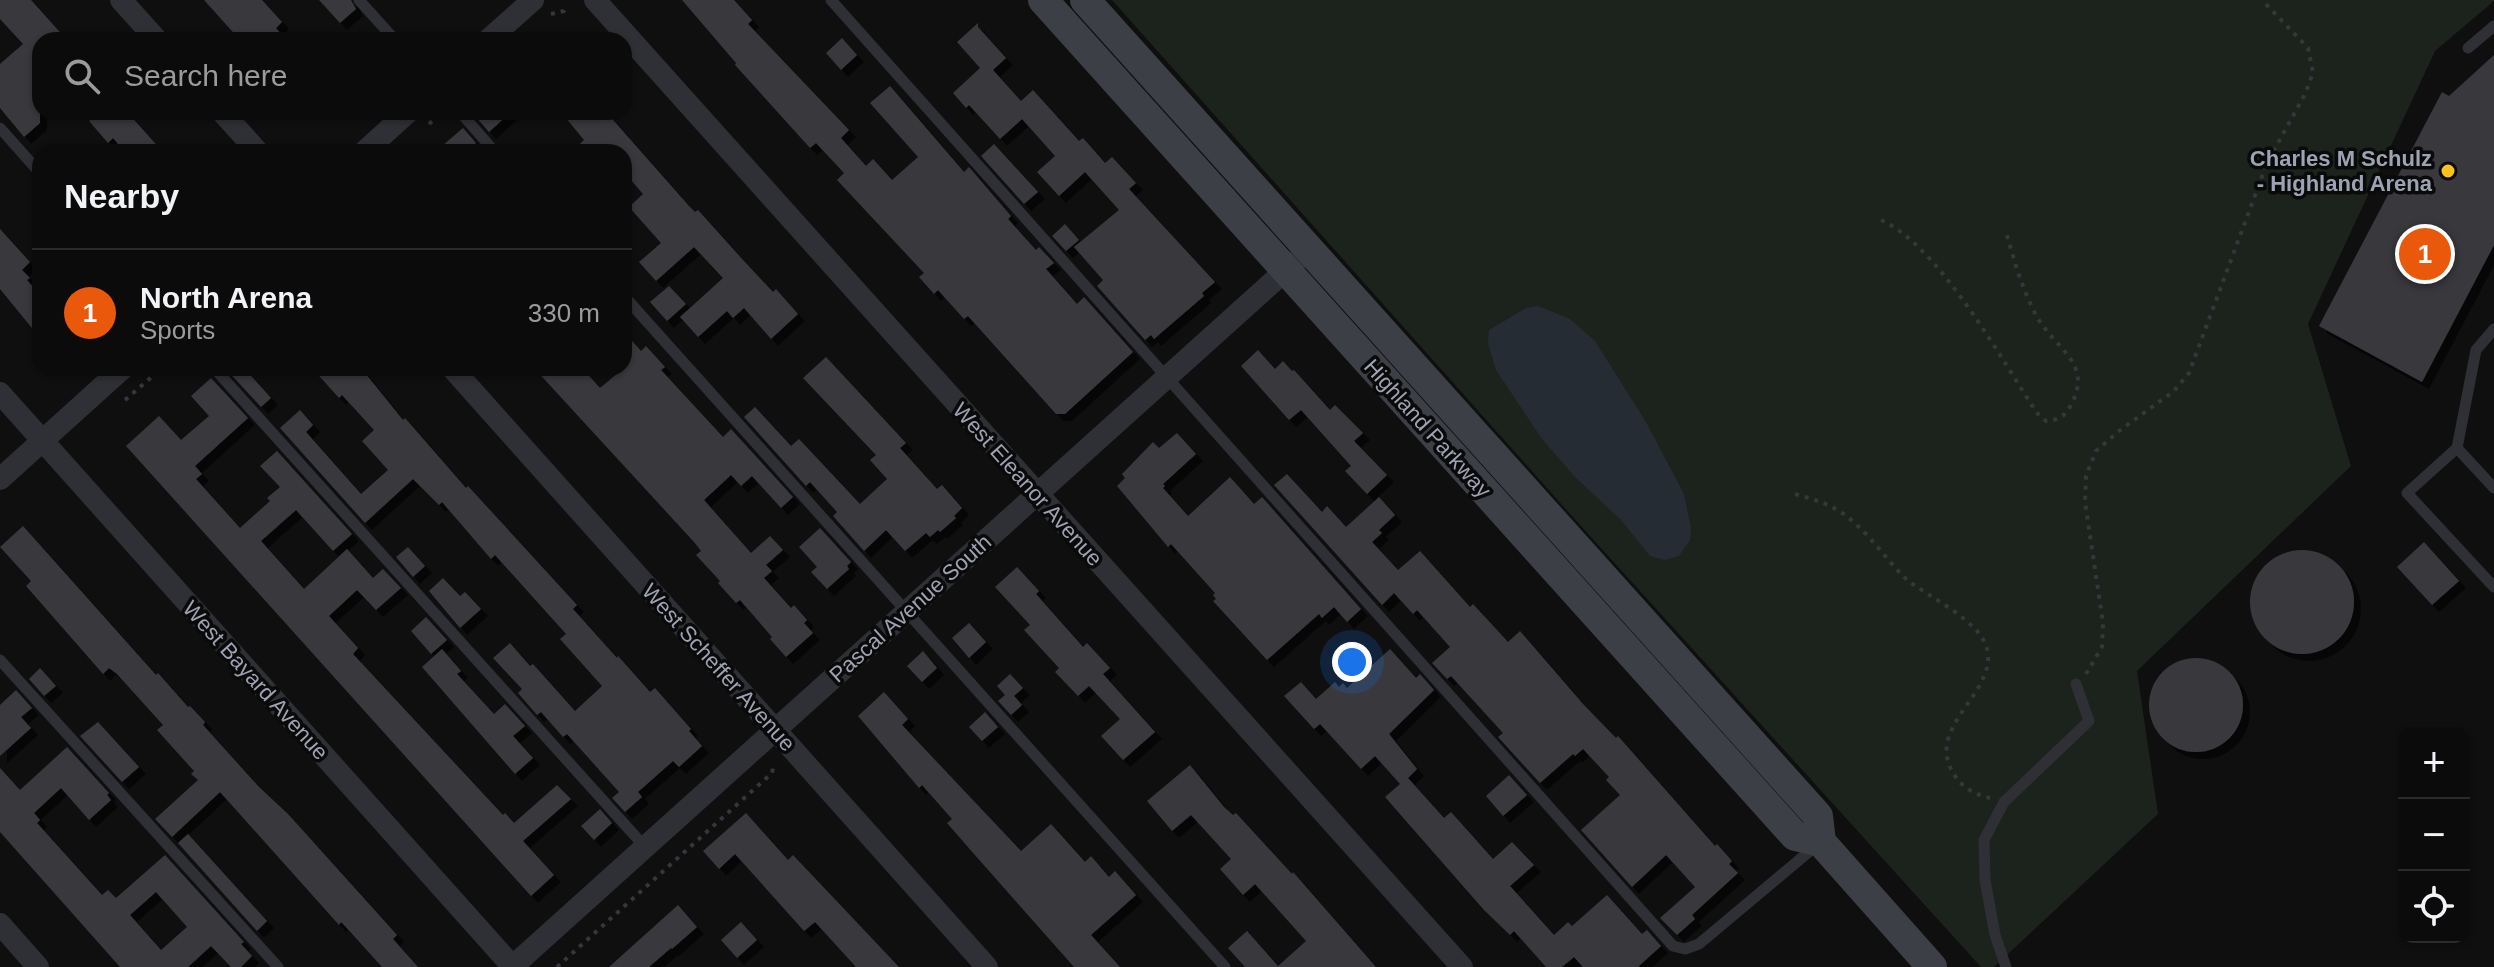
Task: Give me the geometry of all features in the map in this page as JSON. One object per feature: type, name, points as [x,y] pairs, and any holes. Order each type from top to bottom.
[{"type":"street","points":[[121,0],[150,32]]},
{"type":"street","points":[[497,32],[533,0]]},
{"type":"street","name":"West Eleanor Avenue","points":[[595,0],[624,32]]},
{"type":"street","name":"Highland Parkway","points":[[1043,0],[1297,260]]},
{"type":"street","name":"Highland Parkway","points":[[1085,0],[1297,260],[1795,836],[1821,842],[1932,967]]},
{"type":"street","name":"West Eleanor Avenue","points":[[632,41],[1462,967]]},
{"type":"street","points":[[229,120],[251,144]]},
{"type":"street","points":[[373,144],[399,120]]},
{"type":"street","name":"Pascal Avenue South","points":[[512,967],[1297,260]]},
{"type":"street","points":[[0,479],[114,376]]},
{"type":"street","name":"West Scheffer Avenue","points":[[459,376],[987,967]]},
{"type":"street","name":"West Bayard Avenue","points":[[0,393],[512,967]]},
{"type":"street","points":[[0,924],[38,967]]},
{"type":"lane","points":[[359,0],[388,32]]},
{"type":"lane","points":[[831,0],[1673,946],[1685,949],[1699,944],[1821,842]]},
{"type":"lane","points":[[2468,48],[2494,26]]},
{"type":"lane","points":[[467,120],[488,144]]},
{"type":"lane","points":[[0,128],[32,164]]},
{"type":"lane","points":[[632,305],[1225,967]]},
{"type":"lane","points":[[2494,329],[2476,350],[2457,448],[2407,493],[2494,587]]},
{"type":"lane","points":[[221,376],[645,847]]},
{"type":"lane","points":[[2457,448],[2494,488]]},
{"type":"lane","points":[[0,660],[278,967]]},
{"type":"lane","points":[[2006,967],[1995,935],[1985,880],[1984,840],[2004,802],[2089,721],[2076,684]]},
{"type":"path","points":[[2076,684],[2092,667],[2102,647],[2103,623],[2085,502],[2086,476],[2096,451],[2174,391],[2189,373],[2267,163],[2305,94],[2313,73],[2308,48],[2262,0]]},
{"type":"path","points":[[1881,220],[1910,238],[1952,286],[2037,413],[2046,421],[2058,420],[2073,401],[2079,386],[2078,373],[2075,364],[2046,332],[2035,314],[2006,232]]},
{"type":"path","points":[[116,408],[153,376]]},
{"type":"path","points":[[1795,494],[1824,503],[1846,516],[1906,579],[1957,613],[1984,641],[1988,654],[1986,669],[1949,733],[1946,752],[1951,771],[1960,784],[1981,796],[2004,802]]},
{"type":"path","points":[[557,967],[772,773],[773,768]]},
{"type":"shaded area","points":[[1112,0],[2494,1],[2435,51],[2308,324],[2351,466],[2137,671],[2158,814],[1994,967],[1981,967],[1571,515]]},
{"type":"shaded area","points":[[1538,306],[1570,319],[1595,341],[1646,422],[1684,494],[1691,528],[1690,540],[1679,556],[1665,560],[1650,556],[1621,520],[1575,477],[1542,439],[1496,370],[1488,343],[1489,330],[1526,308]]},
{"type":"building","points":[[0,0],[31,0],[60,32],[32,32],[32,120],[40,120],[40,123],[24,137],[0,108],[0,64],[23,44],[0,19]]},
{"type":"building","points":[[204,0],[262,0],[282,22],[276,28],[279,32],[233,32]]},
{"type":"building","points":[[319,0],[351,0],[356,9],[340,23]]},
{"type":"building","points":[[682,0],[734,0],[752,20],[748,24],[849,130],[841,138],[866,166],[873,159],[892,180],[918,157],[870,103],[890,86],[964,172],[969,167],[1036,250],[1039,247],[1054,263],[1046,269],[1077,304],[1084,297],[1133,352],[1065,414],[1056,414],[968,316],[964,319],[938,290],[934,294],[919,277],[924,273],[837,180],[844,173],[816,143],[810,148],[735,65]]},
{"type":"building","points":[[978,23],[978,27],[1006,58],[993,70],[1021,101],[1033,90],[1079,141],[1083,138],[1105,163],[1112,157],[1136,183],[1129,189],[1215,282],[1202,293],[1204,296],[1154,339],[1151,335],[1145,340],[1097,286],[1103,280],[1074,247],[1119,210],[1085,172],[1059,196],[1037,172],[1055,156],[1022,119],[1000,139],[969,105],[966,108],[953,93],[980,68],[957,42]]},
{"type":"building","points":[[842,38],[857,55],[841,70],[826,53]]},
{"type":"building","name":"Charles M Schulz - Highland Arena","points":[[2494,55],[2494,245],[2422,382],[2319,326],[2442,92],[2449,96]]},
{"type":"building","points":[[134,120],[156,144],[118,144],[113,138],[108,143],[89,121]]},
{"type":"building","points":[[479,120],[502,120],[489,132]]},
{"type":"building","points":[[568,120],[613,120],[689,206],[695,212],[698,210],[773,292],[776,289],[798,314],[771,339],[744,308],[733,318],[727,311],[698,337],[680,317],[723,278],[694,247],[656,281],[639,262],[661,243],[632,210],[632,204],[643,194],[632,181],[632,144],[580,144],[584,140]]},
{"type":"building","points":[[463,128],[476,143],[475,144],[444,144]]},
{"type":"building","points":[[994,144],[1038,192],[1024,204],[981,156]]},
{"type":"building","points":[[1065,224],[1079,240],[1066,251],[1052,236]]},
{"type":"building","points":[[0,229],[30,262],[22,270],[30,278],[27,280],[32,286],[32,328],[0,289]]},
{"type":"building","points":[[669,286],[686,304],[667,321],[650,302]]},
{"type":"building","points":[[632,341],[641,351],[646,346],[665,367],[661,370],[723,437],[731,429],[793,497],[781,508],[752,476],[741,486],[731,475],[704,500],[751,553],[770,536],[783,550],[766,565],[772,571],[764,578],[791,608],[794,605],[813,633],[786,657],[740,600],[736,603],[718,583],[720,581],[696,555],[701,551],[694,542],[541,376],[589,376],[600,388],[614,376],[632,376]]},
{"type":"building","points":[[1258,350],[1275,369],[1283,361],[1330,410],[1335,405],[1363,433],[1354,441],[1387,475],[1367,494],[1345,471],[1351,466],[1301,410],[1289,420],[1241,366]]},
{"type":"building","points":[[826,357],[906,443],[900,448],[937,489],[942,485],[962,508],[940,532],[938,530],[930,537],[926,533],[905,551],[886,530],[864,551],[833,516],[837,512],[810,482],[806,486],[744,417],[755,407],[791,446],[799,439],[860,504],[887,479],[870,460],[876,455],[803,378]]},
{"type":"building","points":[[232,376],[251,376],[271,398],[261,407]]},
{"type":"building","points":[[319,376],[367,376],[403,420],[405,418],[466,488],[468,486],[577,605],[573,609],[617,658],[650,692],[655,688],[691,729],[689,731],[702,746],[679,767],[673,761],[638,792],[642,797],[625,812],[612,798],[619,792],[567,734],[563,737],[541,712],[537,715],[518,693],[522,689],[493,658],[510,643],[575,711],[602,686],[560,639],[566,634],[495,555],[491,559],[442,502],[439,505],[413,479],[365,523],[280,428],[300,410],[313,425],[306,432],[361,494],[388,470],[362,441],[374,430],[342,395],[339,398]]},
{"type":"building","points":[[211,378],[248,418],[195,466],[202,474],[196,479],[240,528],[270,501],[267,498],[280,487],[260,466],[277,451],[352,534],[333,551],[296,510],[261,541],[304,589],[347,549],[373,578],[383,569],[401,588],[376,610],[357,590],[329,616],[358,648],[353,654],[503,815],[505,813],[514,823],[557,785],[571,799],[523,841],[554,875],[531,896],[126,446],[159,416],[181,440],[209,416],[191,396]]},
{"type":"building","points":[[1177,433],[1196,454],[1163,484],[1163,488],[1188,516],[1230,477],[1254,504],[1262,497],[1361,609],[1347,622],[1334,607],[1322,618],[1319,614],[1267,660],[1213,601],[1216,599],[1215,593],[1171,544],[1168,547],[1117,486],[1125,478],[1122,474],[1153,442],[1159,448]]},
{"type":"building","points":[[1287,474],[1322,512],[1327,506],[1346,527],[1379,497],[1395,515],[1379,530],[1382,533],[1372,542],[1398,570],[1420,551],[1470,607],[1473,604],[1508,642],[1520,631],[1583,704],[1616,738],[1618,736],[1715,846],[1717,844],[1732,861],[1729,864],[1738,873],[1692,915],[1695,919],[1677,935],[1660,918],[1695,887],[1666,855],[1632,887],[1581,830],[1620,795],[1606,780],[1609,777],[1583,749],[1540,783],[1498,737],[1503,733],[1451,676],[1447,679],[1432,663],[1450,647],[1417,610],[1413,614],[1394,593],[1382,605],[1274,485]]},
{"type":"building","points":[[23,526],[397,935],[393,939],[418,967],[382,967],[341,922],[339,925],[220,792],[172,837],[155,819],[198,780],[191,774],[194,771],[157,730],[163,725],[117,674],[109,668],[103,674],[26,586],[31,581],[0,547]]},
{"type":"building","points":[[820,528],[851,562],[847,566],[849,569],[827,589],[811,572],[817,567],[799,547]]},
{"type":"building","points":[[2424,542],[2459,581],[2432,605],[2397,567]]},
{"type":"building","points":[[408,547],[425,566],[413,577],[396,557]]},
{"type":"building","points":[[2302,550],[2322,554],[2339,565],[2350,582],[2354,602],[2350,622],[2339,639],[2322,650],[2302,654],[2282,650],[2265,639],[2254,622],[2250,602],[2254,582],[2265,565],[2282,554]]},
{"type":"building","points":[[1017,567],[1039,591],[1036,594],[1083,647],[1087,643],[1110,668],[1103,674],[1155,732],[1123,760],[1101,736],[1120,719],[1089,686],[1078,696],[1055,672],[1059,668],[1024,630],[1030,625],[995,587]]},
{"type":"building","points":[[443,578],[460,596],[465,592],[481,609],[460,628],[429,591]]},
{"type":"building","points":[[426,617],[447,640],[431,654],[411,631]]},
{"type":"building","points":[[969,623],[986,642],[969,658],[952,638]]},
{"type":"building","points":[[442,649],[461,671],[457,674],[494,714],[505,704],[525,726],[513,736],[533,758],[515,774],[422,667]]},
{"type":"building","points":[[1390,649],[1416,678],[1420,674],[1434,690],[1389,734],[1417,769],[1408,778],[1444,818],[1451,812],[1493,859],[1512,842],[1534,865],[1510,886],[1554,935],[1568,922],[1572,926],[1607,895],[1642,934],[1647,930],[1661,946],[1638,967],[1583,967],[1574,957],[1562,967],[1546,967],[1514,931],[1510,935],[1484,910],[1385,797],[1400,784],[1375,756],[1361,769],[1320,724],[1314,729],[1284,696],[1301,682],[1316,699],[1335,682],[1339,687],[1343,683],[1347,688]]},
{"type":"building","points":[[923,651],[937,668],[922,682],[907,666]]},
{"type":"building","points":[[2187,658],[2205,658],[2230,671],[2240,687],[2243,705],[2240,723],[2230,739],[2205,752],[2187,752],[2162,739],[2149,714],[2149,696],[2162,671]]},
{"type":"building","points":[[40,668],[56,686],[44,696],[29,679]]},
{"type":"building","points":[[1010,674],[1023,688],[1014,696],[1022,705],[1011,715],[998,701],[1005,695],[997,686]]},
{"type":"building","points":[[16,690],[32,708],[21,717],[31,728],[0,756],[0,705]]},
{"type":"building","points":[[884,692],[908,719],[902,725],[1021,851],[1051,824],[1085,862],[1091,856],[1109,877],[1115,871],[1136,895],[1091,935],[1120,967],[1074,967],[947,823],[952,819],[922,785],[919,788],[858,716]]},
{"type":"building","points":[[985,712],[998,727],[982,741],[969,727]]},
{"type":"building","points":[[98,722],[139,767],[122,782],[80,736]]},
{"type":"building","points":[[67,747],[109,793],[107,795],[111,800],[89,820],[61,788],[34,813],[40,820],[37,823],[102,895],[108,890],[116,898],[165,855],[244,942],[241,944],[252,956],[241,967],[231,967],[211,946],[188,967],[120,967],[0,832],[0,768],[20,790]],"holes":[[[156,892],[187,927],[161,950],[130,915]]]},
{"type":"building","points":[[1190,765],[1224,807],[1233,815],[1236,813],[1293,872],[1376,967],[1245,967],[1228,948],[1247,931],[1278,966],[1306,941],[1255,884],[1243,895],[1220,869],[1231,859],[1191,815],[1172,831],[1147,801]]},
{"type":"building","points":[[1509,775],[1527,795],[1503,816],[1486,796]]},
{"type":"building","points":[[600,809],[612,823],[594,840],[581,826]]},
{"type":"building","points":[[746,813],[788,860],[793,855],[899,967],[856,967],[815,922],[804,931],[735,854],[719,869],[703,851]]},
{"type":"building","points":[[188,834],[267,921],[257,931],[178,843]]},
{"type":"building","points":[[678,905],[697,927],[649,967],[609,967]]},
{"type":"building","points":[[741,922],[757,940],[737,958],[721,940]]},
{"type":"place","name":"Charles M Schulz - Highland Arena","points":[[2448,171]]},
{"type":"place","name":"North Arena","points":[[2425,254]]}]
